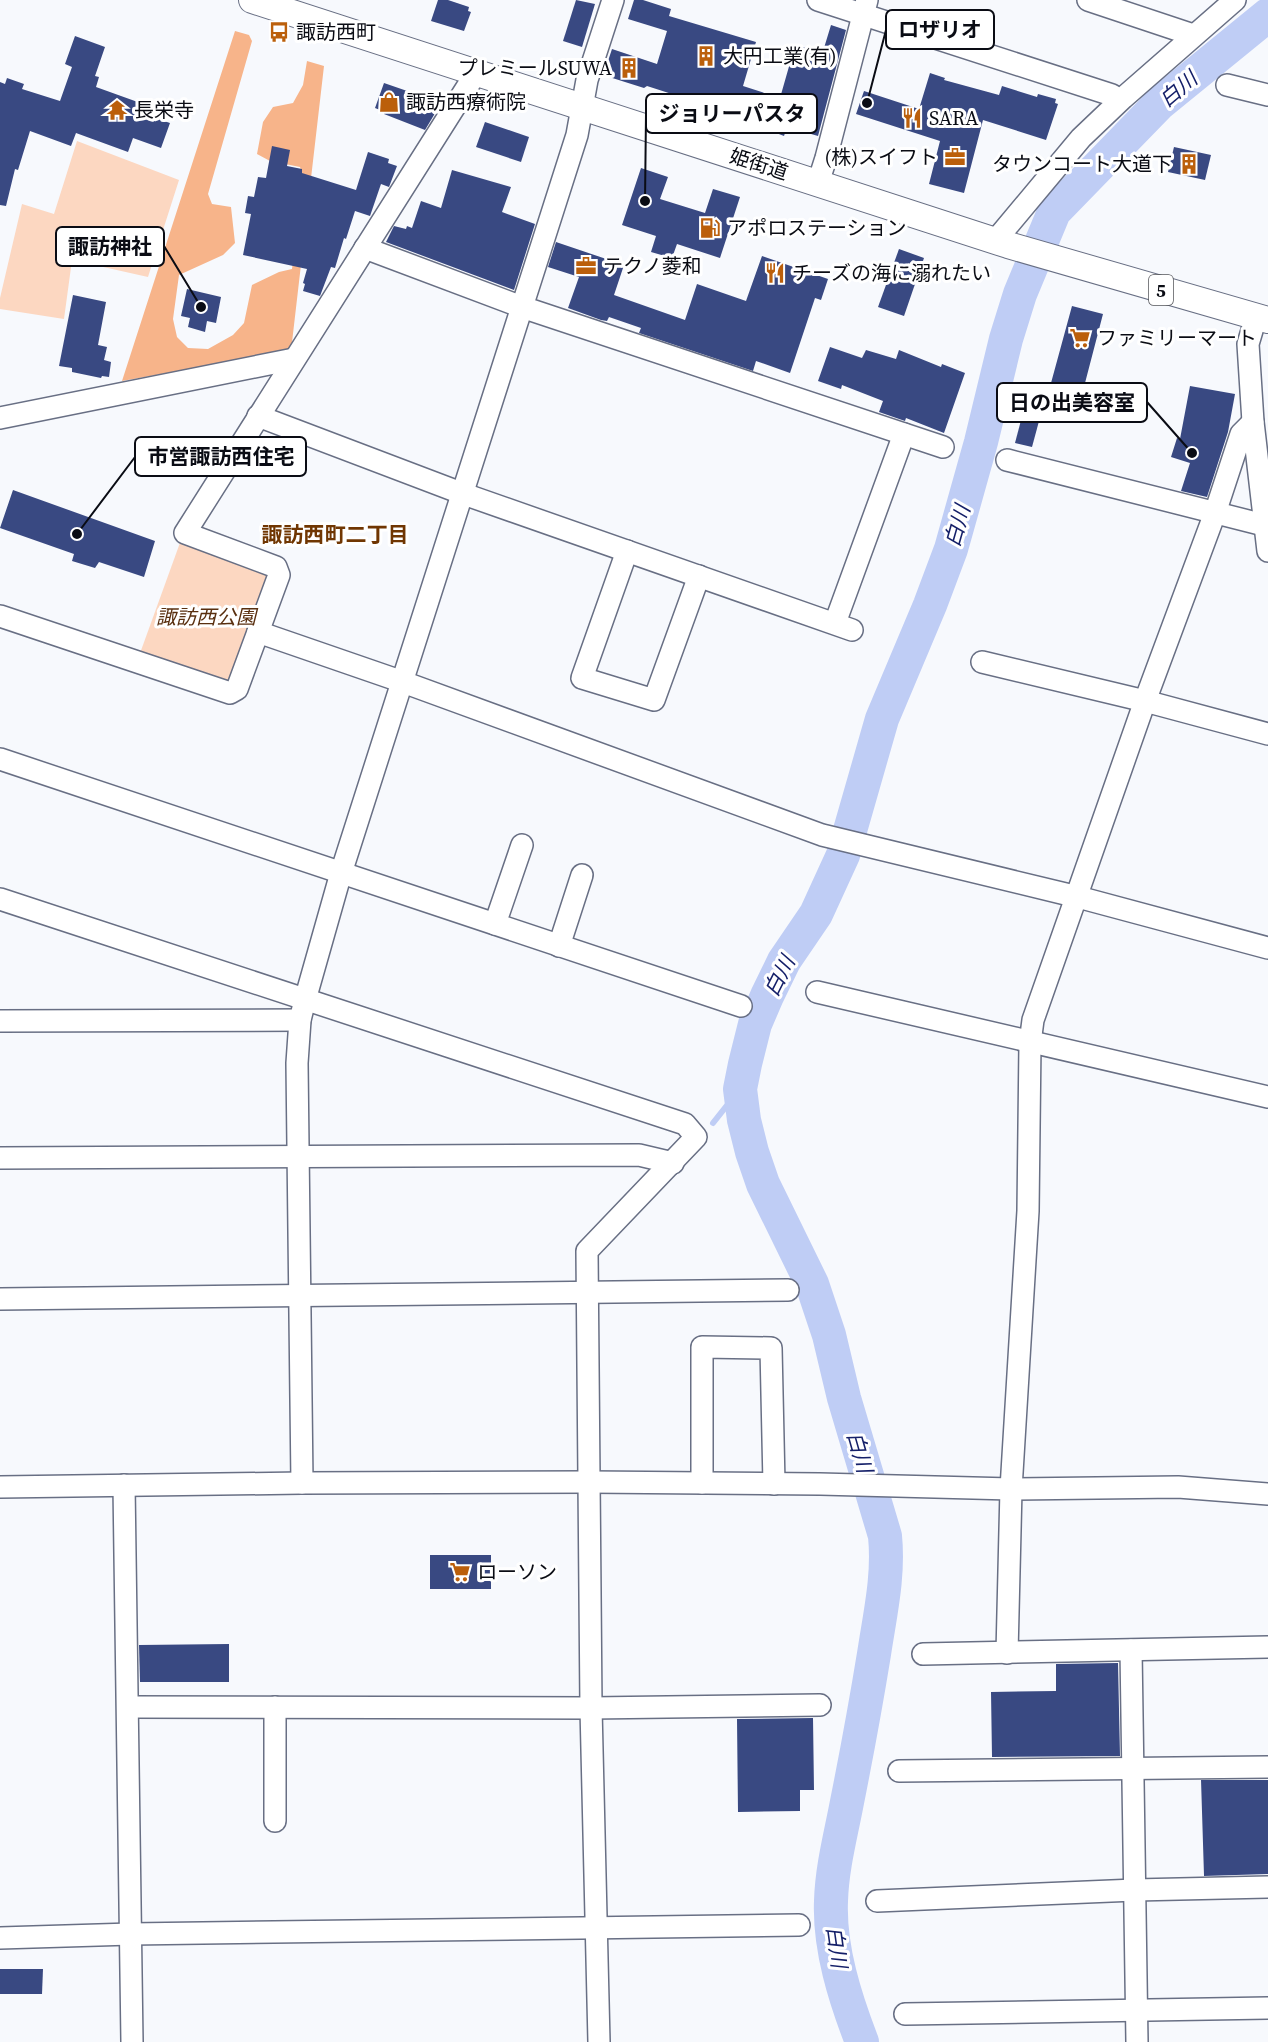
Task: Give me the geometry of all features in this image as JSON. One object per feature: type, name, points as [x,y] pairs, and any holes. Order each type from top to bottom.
[{"type":"main road","name":"姫街道","points":[[252,0],[310,9],[476,73],[1053,259],[1262,318]]},
{"type":"street","points":[[302,1483],[297,1063],[302,1010],[341,873],[577,135],[587,80],[612,0]]},
{"type":"street","points":[[818,0],[866,7],[1113,94]]},
{"type":"street","points":[[1088,0],[1193,35]]},
{"type":"street","points":[[1002,243],[1081,138],[1193,35],[1235,0]]},
{"type":"street","points":[[818,183],[866,7]]},
{"type":"street","points":[[0,616],[230,693],[237,689],[279,575],[276,567],[185,533],[476,73]]},
{"type":"street","points":[[1227,85],[1268,95]]},
{"type":"street","points":[[365,248],[522,307],[944,447]]},
{"type":"street","points":[[1262,318],[1248,344],[1253,422],[1267,525],[1268,550]]},
{"type":"street","points":[[0,418],[294,359]]},
{"type":"street","points":[[258,416],[461,493],[843,626],[904,434]]},
{"type":"street","points":[[1007,1653],[1011,1489],[1028,1210],[1030,1043],[1033,1020],[1145,701],[1215,513],[1241,434],[1253,422]]},
{"type":"street","points":[[1007,460],[1267,525]]},
{"type":"street","points":[[627,551],[582,678],[654,700],[699,576]]},
{"type":"street","points":[[258,632],[828,836],[1078,897],[1268,948]]},
{"type":"street","points":[[982,662],[1145,701],[1268,734]]},
{"type":"street","points":[[0,759],[741,1006]]},
{"type":"street","points":[[495,924],[522,845]]},
{"type":"street","points":[[559,946],[582,875]]},
{"type":"street","points":[[0,899],[302,1010],[685,1124],[696,1137],[587,1251],[591,1708],[598,2042]]},
{"type":"street","points":[[817,992],[1268,1097]]},
{"type":"street","points":[[0,1021],[302,1010]]},
{"type":"street","points":[[0,1158],[639,1155],[673,1163]]},
{"type":"street","points":[[0,1299],[788,1290]]},
{"type":"street","points":[[702,1483],[702,1347],[771,1348],[774,1484]]},
{"type":"street","points":[[0,1487],[589,1482],[1011,1489],[1178,1487],[1268,1494]]},
{"type":"street","points":[[124,1485],[132,2042]]},
{"type":"street","points":[[923,1654],[1268,1647]]},
{"type":"street","points":[[1131,1650],[1137,2042]]},
{"type":"street","points":[[128,1707],[591,1708],[820,1705]]},
{"type":"street","points":[[275,1707],[275,1821]]},
{"type":"street","points":[[898,1771],[1268,1767]]},
{"type":"street","points":[[877,1901],[1268,1887]]},
{"type":"street","points":[[0,1938],[131,1934],[798,1925]]},
{"type":"street","points":[[905,2014],[1268,2008]]},
{"type":"green space","points":[[77,141],[179,180],[148,277],[72,260],[64,319],[0,309],[0,298],[22,204],[54,214]]},
{"type":"green space","name":"諏訪西公園","points":[[181,540],[266,570],[270,581],[234,683],[224,687],[139,656]]},
{"type":"shaded area","points":[[235,31],[249,35],[252,41],[208,194],[212,204],[231,207],[235,243],[223,255],[179,275],[173,319],[177,337],[188,348],[208,349],[233,335],[244,323],[252,285],[279,272],[292,269],[304,178],[300,167],[270,161],[257,154],[263,122],[273,107],[293,103],[303,85],[307,61],[324,66],[291,351],[122,381]]},
{"type":"building","points":[[438,0],[448,0],[469,7],[468,11],[471,12],[464,31],[431,21]]},
{"type":"building","points":[[576,0],[595,4],[582,47],[563,41]]},
{"type":"building","points":[[634,0],[643,0],[671,9],[669,16],[756,42],[743,86],[780,98],[790,63],[787,62],[792,44],[816,51],[817,46],[824,48],[831,25],[846,30],[818,136],[787,127],[784,136],[742,120],[674,100],[675,95],[606,76],[607,74],[604,73],[612,49],[657,64],[667,31],[628,19]]},
{"type":"building","points":[[75,36],[105,47],[95,76],[99,77],[96,87],[146,105],[143,114],[170,123],[161,148],[133,138],[128,152],[76,133],[71,146],[30,131],[18,170],[15,169],[6,206],[0,205],[0,82],[5,84],[7,78],[24,84],[22,89],[60,101],[72,67],[65,64]]},
{"type":"building","points":[[930,73],[945,78],[944,80],[999,95],[1002,86],[1037,97],[1038,94],[1056,99],[1055,103],[1058,104],[1046,140],[983,120],[964,193],[929,184],[940,141],[856,114],[864,91],[919,109]]},
{"type":"building","points":[[384,83],[439,102],[425,130],[384,114],[385,112],[375,108]]},
{"type":"building","points":[[485,122],[529,137],[521,162],[476,147]]},
{"type":"building","points":[[272,146],[290,150],[287,166],[302,169],[302,173],[356,190],[368,152],[389,159],[388,163],[397,166],[389,187],[381,184],[370,216],[355,211],[335,268],[331,267],[320,296],[303,291],[307,269],[243,255],[251,214],[245,213],[248,196],[254,197],[258,177],[266,178]]},
{"type":"building","name":"タウンコート大道下","points":[[1174,147],[1211,155],[1205,180],[1168,172]]},
{"type":"building","points":[[641,168],[668,177],[660,199],[705,213],[713,189],[740,197],[720,258],[677,244],[672,258],[651,252],[656,236],[622,225]]},
{"type":"building","points":[[452,170],[511,187],[502,212],[535,224],[514,290],[386,242],[394,226],[412,228],[421,201],[441,208]]},
{"type":"building","points":[[556,242],[624,265],[614,295],[685,320],[697,284],[746,301],[762,256],[828,279],[821,300],[815,298],[790,373],[756,361],[753,371],[639,333],[641,328],[609,317],[607,321],[601,320],[568,308],[579,277],[548,267]]},
{"type":"building","points":[[899,249],[924,258],[904,316],[878,307]]},
{"type":"building","points":[[187,289],[221,297],[216,323],[207,321],[205,332],[188,327],[190,318],[181,316]]},
{"type":"building","points":[[73,295],[106,302],[98,345],[107,347],[104,360],[111,362],[109,377],[102,376],[101,378],[72,372],[72,368],[59,366]]},
{"type":"building","points":[[1072,306],[1103,314],[1085,383],[1112,390],[1104,420],[1045,405]]},
{"type":"building","points":[[830,347],[862,358],[866,350],[896,359],[899,350],[941,367],[942,364],[965,373],[944,433],[906,418],[905,421],[879,412],[883,401],[842,385],[841,389],[818,381]]},
{"type":"building","points":[[1190,386],[1235,394],[1228,432],[1207,497],[1181,491],[1190,463],[1171,457],[1177,438],[1180,439]]},
{"type":"building","points":[[1025,405],[1042,410],[1032,447],[1015,443]]},
{"type":"building","points":[[13,490],[155,541],[144,577],[99,562],[95,568],[72,561],[74,554],[0,528]]},
{"type":"building","name":"ローソン","points":[[430,1555],[491,1555],[491,1589],[430,1589]]},
{"type":"building","points":[[229,1644],[229,1682],[140,1682],[139,1645]]},
{"type":"building","points":[[1118,1663],[1120,1756],[992,1757],[991,1692],[1056,1691],[1056,1664]]},
{"type":"building","points":[[813,1718],[814,1790],[800,1790],[800,1811],[738,1812],[737,1719]]},
{"type":"building","points":[[1201,1780],[1268,1780],[1268,1874],[1204,1876]]},
{"type":"building","points":[[0,1969],[43,1969],[42,1994],[0,1994]]},
{"type":"waterway","name":"白川","points":[[862,2042],[835,1955],[831,1901],[835,1863],[881,1610],[886,1566],[885,1536],[844,1398],[829,1335],[812,1284],[763,1184],[752,1152],[744,1120],[740,1089],[745,1064],[755,1024],[767,996],[784,961],[816,914],[843,855],[882,719],[951,549],[981,442],[1006,339],[1020,294],[1054,212],[1160,103],[1268,15]]},
{"type":"waterway","points":[[713,1123],[740,1089]]},
{"type":"place","name":"諏訪西町","points":[[279,32]]},
{"type":"place","name":"大円工業(有)","points":[[706,56]]},
{"type":"place","name":"プレミールSUWA","points":[[629,68]]},
{"type":"place","name":"諏訪西療術院","points":[[389,102]]},
{"type":"place","name":"ロザリオ","points":[[867,103]]},
{"type":"place","name":"長栄寺","points":[[117,110]]},
{"type":"place","name":"SARA","points":[[912,118]]},
{"type":"place","name":"(株)スイフト","points":[[955,157]]},
{"type":"place","name":"タウンコート大道下","points":[[1189,164]]},
{"type":"place","name":"ジョリーパスタ","points":[[645,201]]},
{"type":"place","name":"アポロステーション","points":[[710,228]]},
{"type":"place","name":"テクノ菱和","points":[[586,266]]},
{"type":"place","name":"チーズの海に溺れたい","points":[[775,273]]},
{"type":"place","name":"諏訪神社","points":[[201,307]]},
{"type":"place","name":"ファミリーマート","points":[[1080,338]]},
{"type":"place","name":"日の出美容室","points":[[1192,453]]},
{"type":"place","name":"市営諏訪西住宅","points":[[77,534]]},
{"type":"place","name":"ローソン","points":[[460,1572]]},
{"type":"district","name":"諏訪西町二丁目","points":[[335,534]]}]
